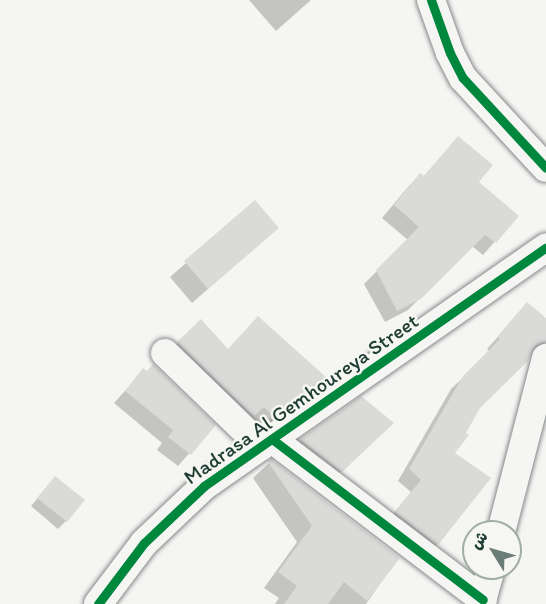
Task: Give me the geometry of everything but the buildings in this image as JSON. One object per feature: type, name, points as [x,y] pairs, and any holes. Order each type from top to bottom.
[{"type":"street","points":[[430,0],[450,53],[463,78],[546,168]]},
{"type":"street","name":"Madrasa Al Gemhoureya Street","points":[[98,604],[144,543],[204,486],[546,247]]},
{"type":"street","points":[[165,353],[267,443],[482,602],[488,580]]},
{"type":"street","points":[[504,520],[546,358]]},
{"type":"cycle path","points":[[431,0],[450,53],[463,78],[546,168]]},
{"type":"cycle path","points":[[98,604],[144,543],[204,486],[546,247]]},
{"type":"cycle path","points":[[272,439],[483,600]]}]
